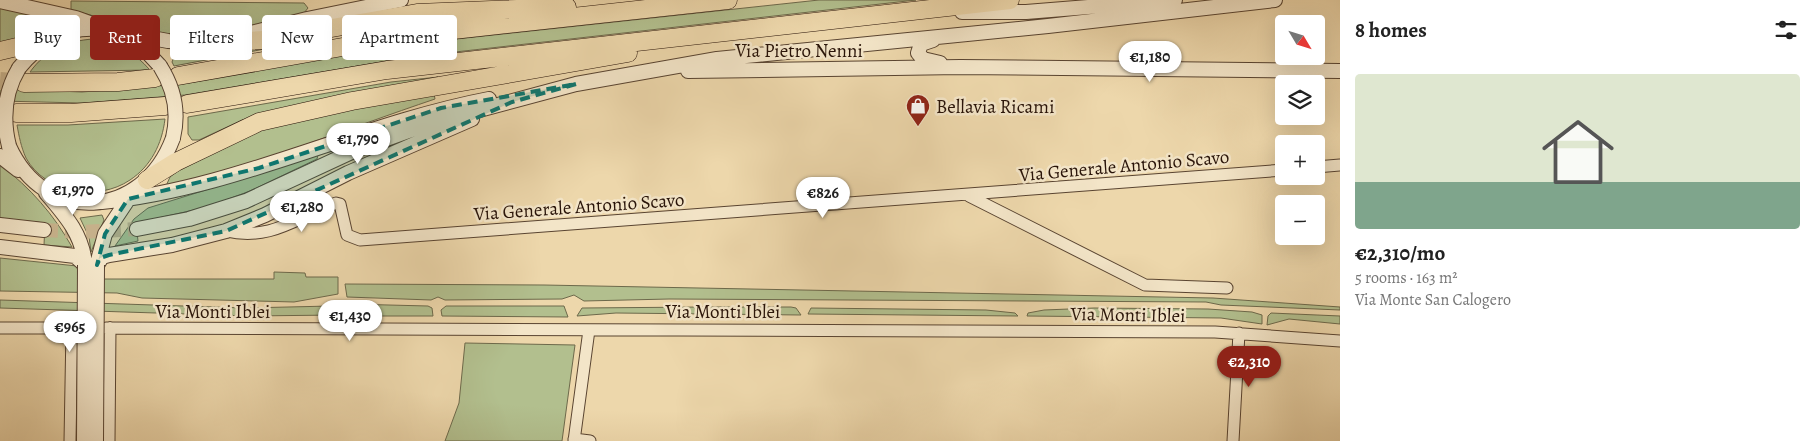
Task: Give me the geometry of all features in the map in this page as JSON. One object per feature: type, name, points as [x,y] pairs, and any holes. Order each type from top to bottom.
[{"type":"main road","points":[[252,41],[417,13],[687,0]]},
{"type":"main road","points":[[178,76],[348,46],[453,30],[728,0]]},
{"type":"main road","points":[[186,104],[387,70],[1010,0]]},
{"type":"main road","points":[[137,190],[192,153],[259,122],[352,100],[786,24]]},
{"type":"main road","points":[[0,51],[15,47]]},
{"type":"main road","points":[[21,75],[118,82],[158,72]]},
{"type":"main road","points":[[16,113],[72,113],[165,106]]},
{"type":"street","points":[[252,32],[307,18],[401,0]]},
{"type":"street","points":[[889,13],[1005,13],[1175,0]]},
{"type":"street","points":[[1230,0],[1258,2]]},
{"type":"street","points":[[34,182],[74,201],[102,202],[137,190],[167,193],[249,170],[441,108],[717,59],[1275,0]]},
{"type":"street","points":[[0,1],[76,18],[90,23]]},
{"type":"street","name":"Via Pietro Nenni","points":[[950,35],[923,42],[919,46],[918,53],[926,61],[960,66]]},
{"type":"street","points":[[31,60],[21,75],[8,88],[5,104],[4,151],[73,226],[91,265],[96,441]]},
{"type":"street","points":[[84,441],[91,265],[105,234],[137,190],[165,158],[173,138],[175,107],[171,89],[149,60]]},
{"type":"street","name":"Via Pietro Nenni","points":[[638,73],[960,66],[1340,71]]},
{"type":"street","points":[[137,229],[215,212],[262,194],[387,138],[431,123],[576,84]]},
{"type":"street","points":[[91,265],[102,257],[109,255],[172,245],[226,231],[348,173],[512,102]]},
{"type":"street","points":[[1325,166],[1340,165]]},
{"type":"street","name":"Via Generale Antonio Scavo","points":[[226,231],[241,234],[274,231],[336,203],[340,204],[344,213],[347,235],[360,240],[1275,171]]},
{"type":"street","points":[[967,195],[1137,282],[1154,286],[1227,288]]},
{"type":"street","points":[[0,225],[44,230]]},
{"type":"street","points":[[0,247],[74,256],[91,265]]},
{"type":"street","points":[[0,328],[74,328],[70,441]]},
{"type":"street","name":"Via Monti Iblei","points":[[109,441],[108,328],[589,330],[611,328],[1239,333],[1340,341]]},
{"type":"street","points":[[589,330],[574,440],[590,441]]},
{"type":"street","points":[[1233,441],[1239,333]]},
{"type":"highlighted area","points":[[576,84],[512,102],[226,231],[109,255],[100,258],[97,265],[105,234],[128,199],[259,168],[441,108]]},
{"type":"green space","points":[[819,0],[916,0],[457,52],[457,39]]},
{"type":"green space","points":[[71,1],[304,3],[308,8],[304,13],[297,15],[262,15],[262,25],[252,28],[252,15],[170,15],[170,34],[160,33],[160,15],[90,15],[71,10]]},
{"type":"green space","points":[[0,8],[32,15],[15,15],[15,40],[0,44]]},
{"type":"green space","points":[[90,39],[90,60],[140,60],[150,70],[30,72],[41,60],[80,60],[80,41]]},
{"type":"green space","points":[[262,48],[262,50],[252,51],[252,49]]},
{"type":"green space","points":[[342,55],[342,60],[393,60],[185,95],[82,103],[0,101],[0,89],[82,92],[182,84],[314,60],[332,60],[332,57]]},
{"type":"green space","points":[[173,60],[206,60],[174,66]]},
{"type":"green space","points":[[438,77],[242,120],[199,140],[192,140],[188,134],[188,117],[391,82]]},
{"type":"green space","points":[[434,94],[435,99],[302,146],[234,168],[166,186],[170,177],[178,171],[265,126]]},
{"type":"green space","points":[[165,119],[158,146],[144,168],[130,180],[117,187],[103,191],[88,192],[59,186],[35,170],[24,154],[17,125],[68,125]]},
{"type":"green space","points":[[318,155],[317,159],[250,191],[207,207],[136,223],[138,241],[115,246],[134,219],[148,208]]},
{"type":"green space","points":[[0,165],[41,202],[72,247],[44,245],[45,223],[0,218]]},
{"type":"green space","points":[[102,215],[104,220],[91,252],[89,237],[80,218]]},
{"type":"green space","points":[[0,258],[77,266],[79,279],[274,279],[274,272],[305,273],[306,277],[338,277],[338,294],[294,302],[142,298],[117,293],[0,291]]},
{"type":"green space","points":[[345,284],[544,285],[1213,298],[1340,307],[1340,310],[1221,305],[1206,302],[669,299],[584,301],[574,295],[562,299],[445,300],[438,297],[431,300],[347,297]]},
{"type":"green space","points":[[0,300],[245,308],[331,306],[338,315],[250,316],[0,308]]},
{"type":"green space","points":[[349,304],[428,306],[432,308],[433,316],[345,316]]},
{"type":"green space","points":[[446,306],[564,306],[568,317],[442,316],[441,310]]},
{"type":"green space","points":[[791,307],[796,308],[801,315],[616,313],[577,316],[582,308]]},
{"type":"green space","points":[[811,308],[986,310],[1015,313],[1018,316],[808,314]]},
{"type":"green space","points":[[1094,308],[1208,309],[1252,312],[1262,315],[1262,324],[1221,318],[1027,316],[1028,313],[1044,310]]},
{"type":"green space","points":[[1271,313],[1340,316],[1340,324],[1289,319],[1267,325],[1268,316]]},
{"type":"green space","points":[[465,343],[575,345],[562,441],[445,441],[459,403]]},
{"type":"tunnel","points":[[0,81],[24,83]]},
{"type":"tunnel","points":[[44,230],[83,232],[137,229]]},
{"type":"place","name":"Bellavia Ricami","points":[[918,127]]}]
